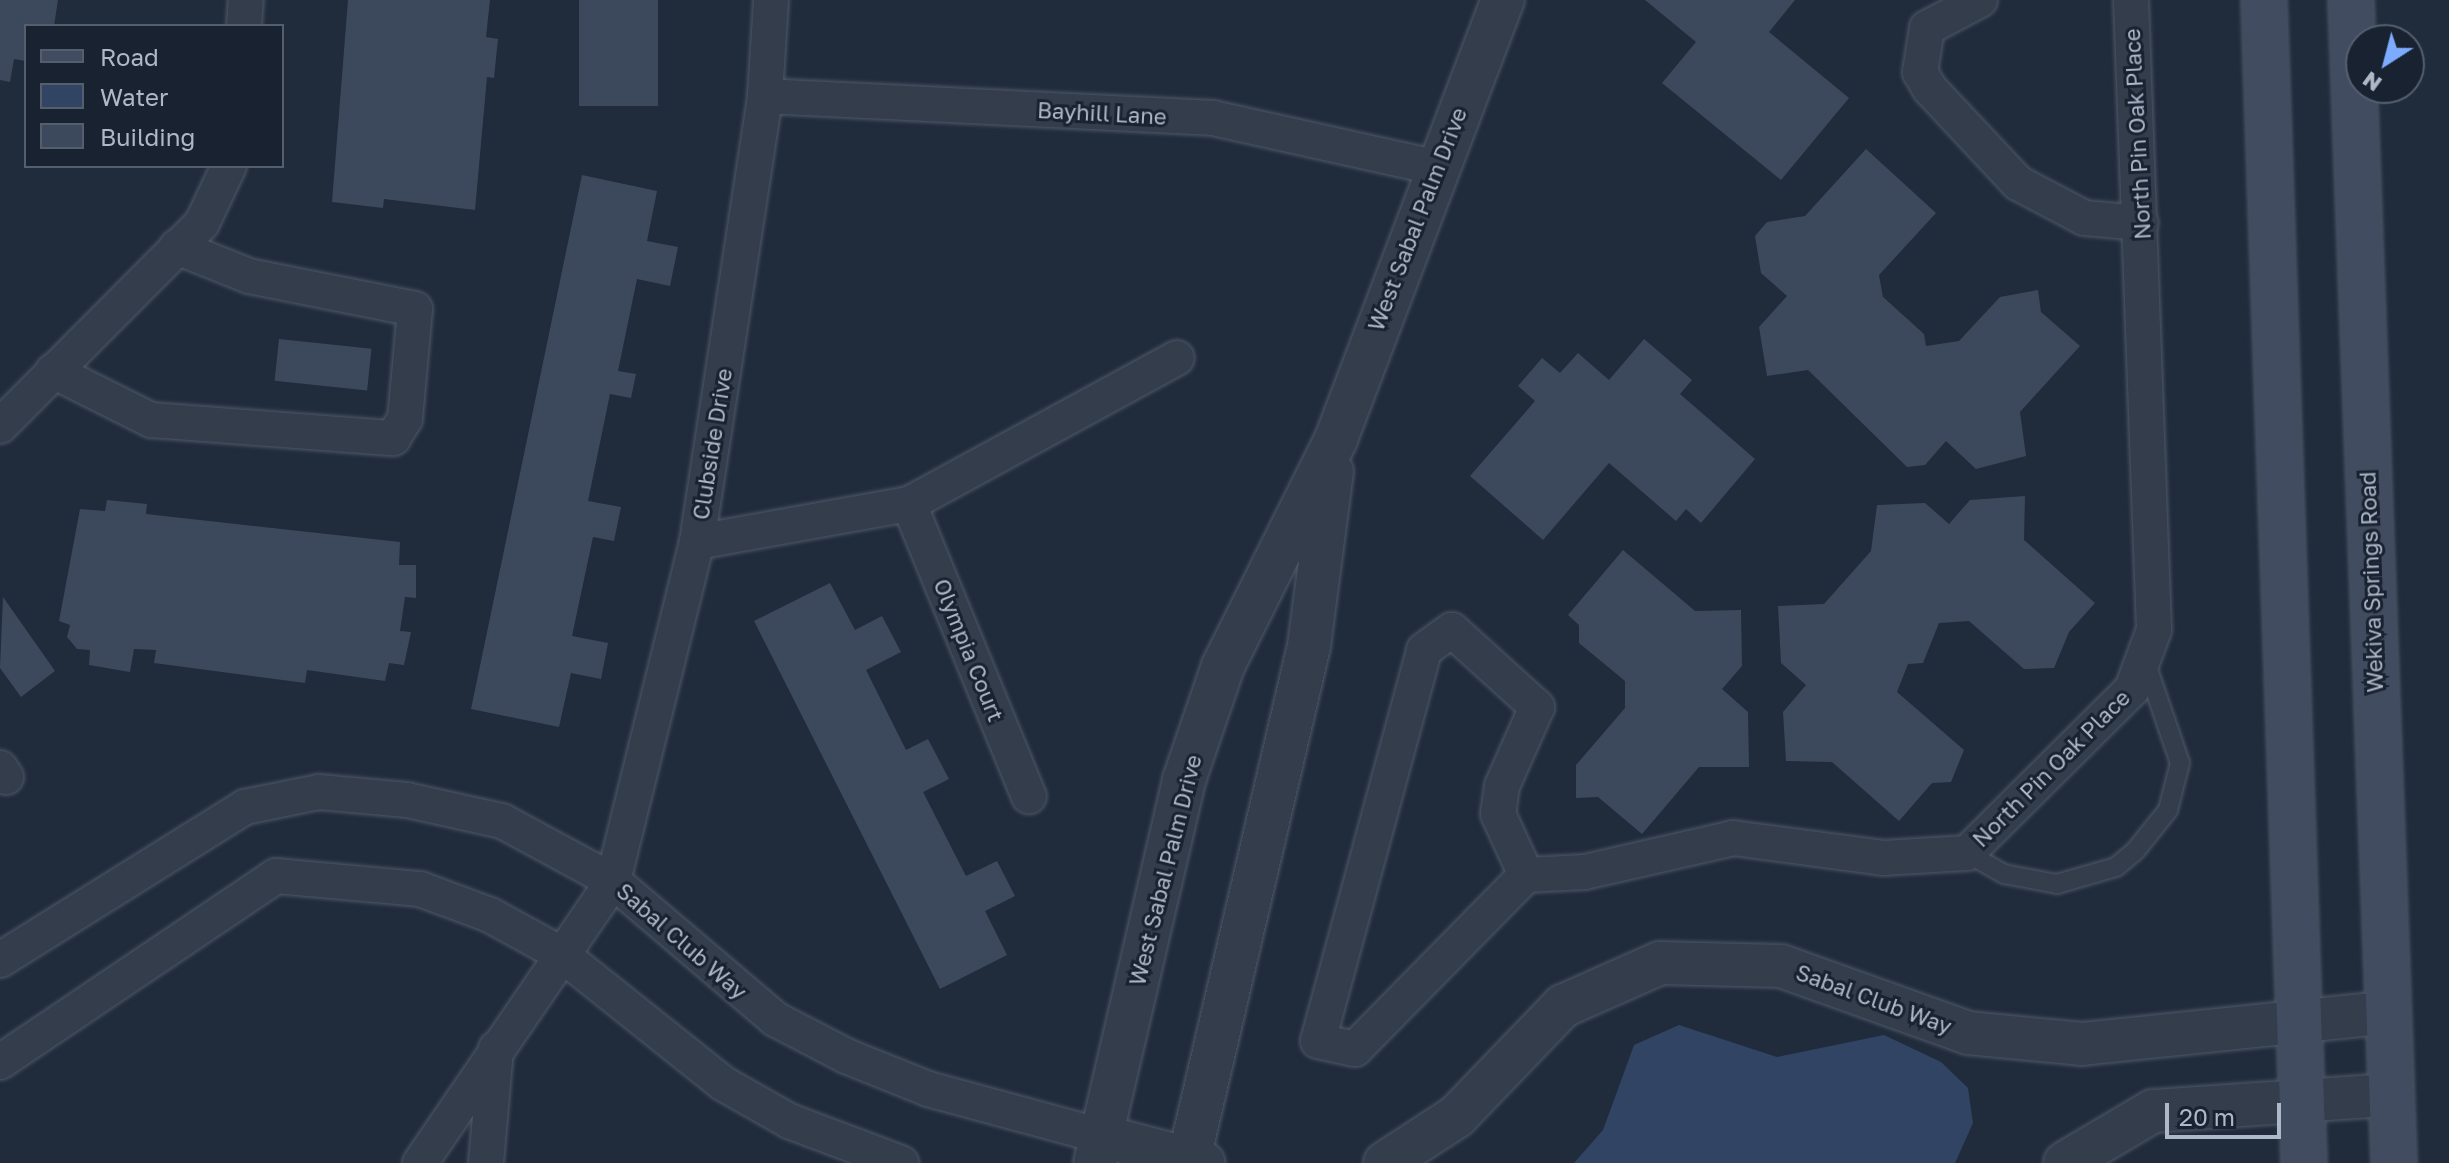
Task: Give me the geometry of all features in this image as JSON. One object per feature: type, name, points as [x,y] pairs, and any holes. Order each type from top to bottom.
[{"type":"main road","points":[[2264,0],[2296,1022],[2304,1163]]},
{"type":"main road","name":"Wekiva Springs Road","points":[[2351,0],[2383,1013],[2394,1163]]},
{"type":"street","points":[[244,24],[246,0]]},
{"type":"street","name":"Clubside Drive","points":[[613,881],[697,542],[765,96],[771,0]]},
{"type":"street","name":"West Sabal Palm Drive","points":[[1098,1150],[1184,780],[1223,666],[1336,439],[1434,167],[1503,0]]},
{"type":"street","points":[[1980,0],[1927,28],[1920,72],[1930,89],[2018,183],[2084,218],[2141,223]]},
{"type":"street","name":"North Pin Oak Place","points":[[1526,875],[1585,872],[1733,838],[1883,858],[1967,853],[2132,689],[2154,630],[2131,0]]},
{"type":"street","name":"Bayhill Lane","points":[[765,96],[1213,118],[1434,167]]},
{"type":"street","points":[[0,426],[202,223],[228,168]]},
{"type":"street","points":[[53,371],[151,420],[393,438],[405,419],[415,309],[249,276],[177,247]]},
{"type":"street","points":[[697,542],[909,504],[1177,358]]},
{"type":"street","name":"West Sabal Palm Drive","points":[[1194,1162],[1309,646],[1336,439]]},
{"type":"street","name":"Olympia Court","points":[[909,504],[1029,796]]},
{"type":"street","points":[[1452,630],[1537,707],[1502,786],[1498,814],[1526,875],[1355,1049],[1318,1041],[1424,650],[1452,630]]},
{"type":"street","name":"Sabal Club Way","points":[[0,960],[245,807],[319,792],[407,800],[502,821],[613,881],[695,957],[798,1031],[928,1089],[1098,1150],[1194,1162]]},
{"type":"street","points":[[0,1062],[276,876],[420,889],[490,915],[561,954],[724,1084],[789,1121],[901,1163]]},
{"type":"street","points":[[420,1163],[497,1043],[613,881]]},
{"type":"street","name":"Sabal Club Way","points":[[1385,1163],[1457,1116],[1563,1006],[1660,963],[1781,966],[1968,1033],[2082,1044],[2383,1013]]},
{"type":"street","points":[[486,1163],[497,1043]]},
{"type":"street","points":[[2065,1163],[2153,1111],[2390,1095]]},
{"type":"lane","points":[[1967,853],[2004,874],[2057,884],[2116,867],[2136,850],[2168,810],[2180,763],[2144,658]]},
{"type":"water","points":[[1679,1025],[1777,1057],[1884,1035],[1941,1062],[1968,1088],[1973,1123],[1955,1163],[1574,1163],[1603,1130],[1634,1045]]},
{"type":"building","points":[[0,0],[58,0],[54,24],[24,24],[24,61],[14,59],[10,82],[0,80]]},
{"type":"building","points":[[348,0],[490,0],[486,37],[498,39],[494,78],[487,77],[475,210],[384,199],[383,208],[332,202]]},
{"type":"building","points":[[579,0],[658,0],[658,106],[579,106]]},
{"type":"building","points":[[1645,0],[1795,0],[1769,32],[1849,98],[1781,180],[1662,83],[1696,42]]},
{"type":"building","points":[[1866,149],[1936,213],[1879,275],[1883,297],[1924,334],[1926,346],[1959,341],[2000,297],[2038,290],[2041,312],[2080,346],[2020,412],[2026,456],[1976,469],[1946,441],[1925,465],[1907,467],[1808,370],[1767,376],[1759,327],[1787,296],[1761,273],[1755,236],[1767,222],[1805,216]]},
{"type":"building","points":[[582,175],[657,191],[647,241],[678,247],[670,286],[637,279],[618,371],[636,374],[631,398],[610,394],[588,501],[621,507],[614,541],[593,537],[572,636],[608,643],[601,679],[571,673],[559,727],[471,709]]},
{"type":"building","points":[[279,339],[371,349],[367,390],[275,381]]},
{"type":"building","points":[[1644,339],[1692,380],[1680,394],[1755,459],[1701,523],[1686,509],[1676,521],[1609,463],[1543,540],[1470,476],[1535,401],[1518,386],[1542,358],[1560,373],[1578,353],[1609,380]]},
{"type":"building","points":[[2025,496],[2024,540],[2095,603],[2069,632],[2054,668],[2024,669],[1969,621],[1939,623],[1923,663],[1908,664],[1897,692],[1964,750],[1951,782],[1932,783],[1899,821],[1832,762],[1786,761],[1783,712],[1806,685],[1781,663],[1778,606],[1824,604],[1871,551],[1877,505],[1925,503],[1949,524],[1970,500]]},
{"type":"building","points":[[107,500],[147,504],[146,514],[400,542],[399,565],[416,565],[416,598],[405,597],[400,631],[411,632],[404,665],[389,663],[385,681],[307,670],[305,683],[154,663],[156,650],[134,649],[130,672],[89,665],[90,650],[77,649],[67,637],[70,625],[59,621],[80,509],[105,511]]},
{"type":"building","points":[[1623,550],[1695,611],[1741,610],[1742,666],[1722,689],[1748,712],[1749,767],[1699,767],[1642,834],[1598,797],[1576,798],[1576,765],[1625,708],[1625,681],[1579,643],[1579,625],[1568,615]]},
{"type":"building","points":[[830,583],[855,630],[882,616],[901,652],[866,670],[906,750],[928,739],[949,779],[923,792],[966,876],[997,861],[1015,896],[985,911],[1007,955],[940,989],[754,621]]},
{"type":"building","points":[[3,597],[55,671],[21,697],[0,668]]}]
